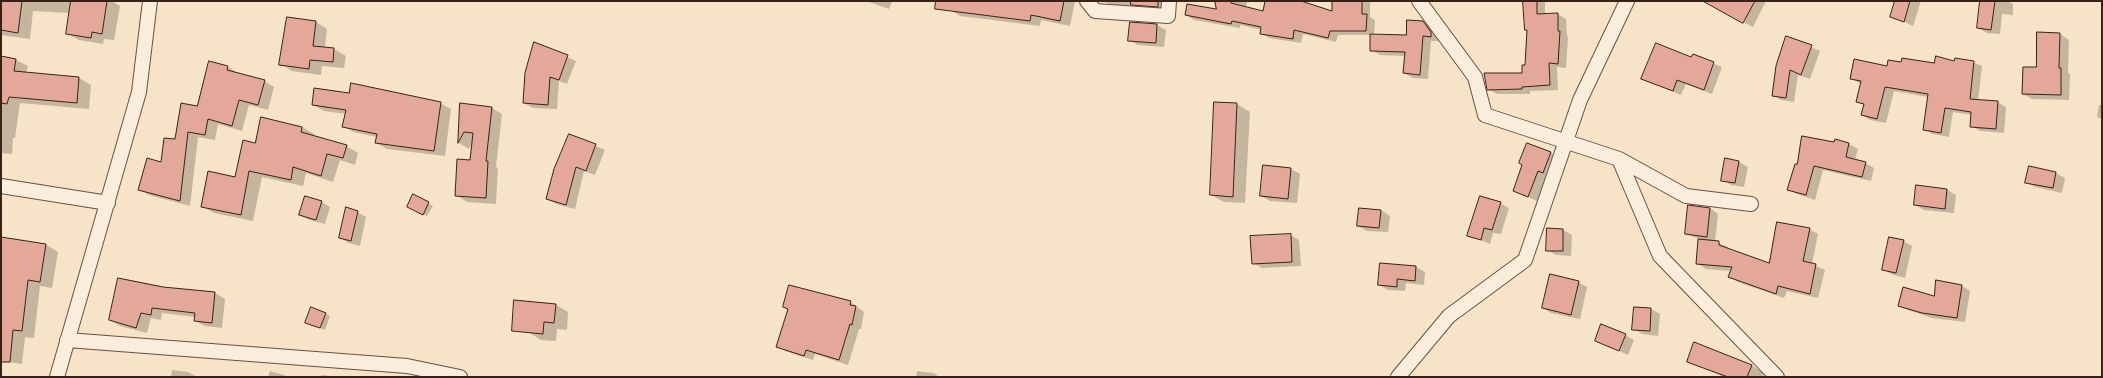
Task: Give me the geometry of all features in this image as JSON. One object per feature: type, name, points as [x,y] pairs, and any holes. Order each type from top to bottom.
[{"type":"street","points":[[57,377],[139,92],[150,1]]},
{"type":"street","points":[[1087,1],[1095,11],[1168,16],[1169,1]]},
{"type":"street","points":[[1419,1],[1475,77],[1485,115],[1619,159],[1686,196],[1751,204]]},
{"type":"street","points":[[1398,377],[1449,316],[1525,260],[1580,100],[1627,1]]},
{"type":"street","points":[[1619,159],[1660,256],[1777,377]]},
{"type":"street","points":[[1,186],[108,203]]},
{"type":"street","points":[[67,340],[406,366],[460,377]]},
{"type":"building","points":[[1,1],[22,1],[18,33],[1,30]]},
{"type":"building","points":[[71,1],[107,1],[102,34],[92,32],[91,38],[66,34]]},
{"type":"building","points":[[936,1],[1064,1],[1060,21],[1031,15],[1030,21],[935,9]]},
{"type":"building","points":[[1131,1],[1158,1],[1158,7],[1131,5]]},
{"type":"building","points":[[1215,1],[1231,1],[1231,3],[1263,11],[1265,1],[1301,1],[1332,11],[1332,1],[1362,1],[1362,14],[1367,14],[1366,31],[1330,31],[1328,38],[1294,30],[1293,39],[1260,34],[1261,27],[1232,21],[1231,24],[1185,15],[1187,4],[1216,9]]},
{"type":"building","points":[[1523,1],[1537,1],[1537,14],[1558,13],[1558,31],[1560,31],[1558,64],[1549,63],[1550,85],[1522,87],[1522,89],[1487,90],[1484,73],[1522,73],[1522,65],[1525,65],[1527,30],[1525,30]]},
{"type":"building","points":[[1703,1],[1755,1],[1743,23]]},
{"type":"building","points":[[1895,1],[1910,1],[1904,22],[1890,17]]},
{"type":"building","points":[[1980,1],[1995,1],[1991,30],[1977,28]]},
{"type":"building","points":[[287,17],[316,21],[313,46],[334,48],[333,62],[310,60],[309,69],[279,65]]},
{"type":"building","points":[[1407,20],[1423,21],[1431,32],[1431,37],[1423,36],[1420,75],[1403,73],[1405,52],[1370,51],[1370,34],[1406,35]]},
{"type":"building","points":[[1130,22],[1157,24],[1156,43],[1128,41]]},
{"type":"building","points":[[2037,32],[2060,33],[2059,68],[2061,68],[2061,95],[2022,94],[2023,67],[2036,67]]},
{"type":"building","points":[[1786,36],[1812,45],[1801,75],[1790,70],[1786,98],[1772,96],[1776,66]]},
{"type":"building","points":[[534,42],[568,55],[559,80],[550,77],[548,105],[523,103],[525,73]]},
{"type":"building","points":[[1656,43],[1691,57],[1693,54],[1714,62],[1704,90],[1677,80],[1673,91],[1641,79]]},
{"type":"building","points":[[1,56],[16,59],[14,71],[79,77],[77,103],[9,97],[7,104],[1,103]]},
{"type":"building","points":[[1936,56],[1954,61],[1955,58],[1974,61],[1970,99],[1998,101],[1996,129],[1970,127],[1971,112],[1945,108],[1941,133],[1923,130],[1928,94],[1885,87],[1877,119],[1861,115],[1864,104],[1856,102],[1861,81],[1850,79],[1854,59],[1887,66],[1888,60],[1901,62],[1902,58],[1934,63]]},
{"type":"building","points":[[209,61],[228,66],[227,70],[265,80],[258,105],[239,100],[232,126],[208,119],[205,135],[188,132],[180,201],[138,190],[147,158],[161,162],[164,138],[175,139],[181,103],[197,106]]},
{"type":"building","points":[[351,83],[441,102],[434,151],[375,143],[377,134],[342,127],[346,110],[312,105],[314,88],[349,93]]},
{"type":"building","points":[[1214,102],[1237,103],[1233,197],[1210,195]]},
{"type":"building","points":[[460,103],[492,107],[486,161],[488,161],[486,198],[455,196],[457,159],[470,160],[473,133],[464,132],[458,143]]},
{"type":"building","points":[[261,117],[302,127],[301,132],[347,145],[343,158],[327,154],[321,176],[293,167],[291,180],[249,171],[241,215],[201,207],[208,171],[235,177],[243,140],[255,143]]},
{"type":"building","points":[[569,134],[596,144],[586,171],[576,167],[566,205],[546,199],[554,169]]},
{"type":"building","points":[[1802,136],[1834,142],[1835,139],[1849,143],[1846,157],[1866,162],[1862,177],[1814,166],[1806,195],[1787,190],[1795,164],[1797,164]]},
{"type":"building","points":[[1527,143],[1551,152],[1543,173],[1538,171],[1528,197],[1513,191],[1522,165],[1519,163]]},
{"type":"building","points":[[1725,158],[1739,161],[1735,183],[1721,181]]},
{"type":"building","points":[[1263,165],[1291,168],[1288,199],[1260,196]]},
{"type":"building","points":[[2029,166],[2056,172],[2053,188],[2025,183]]},
{"type":"building","points":[[1916,185],[1947,189],[1945,209],[1914,205]]},
{"type":"building","points":[[413,194],[429,202],[423,215],[407,207]]},
{"type":"building","points":[[305,196],[322,201],[316,220],[299,215]]},
{"type":"building","points":[[1480,196],[1501,202],[1492,230],[1484,228],[1481,240],[1467,236]]},
{"type":"building","points":[[1688,205],[1710,208],[1707,237],[1685,234]]},
{"type":"building","points":[[346,207],[358,211],[351,241],[339,238]]},
{"type":"building","points":[[1359,208],[1381,210],[1379,228],[1357,226]]},
{"type":"building","points":[[1777,222],[1810,228],[1803,261],[1816,264],[1810,294],[1778,286],[1776,294],[1728,277],[1732,267],[1696,264],[1698,239],[1719,241],[1719,245],[1769,263]]},
{"type":"building","points":[[1547,228],[1563,229],[1563,251],[1546,251]]},
{"type":"building","points":[[1291,234],[1292,262],[1252,264],[1250,236]]},
{"type":"building","points":[[1,237],[46,244],[40,282],[28,280],[22,331],[13,330],[10,362],[1,362]]},
{"type":"building","points":[[1889,237],[1904,240],[1896,273],[1882,270]]},
{"type":"building","points":[[1380,263],[1416,266],[1415,281],[1397,279],[1397,287],[1378,285]]},
{"type":"building","points":[[1550,274],[1579,281],[1571,315],[1542,308]]},
{"type":"building","points":[[118,278],[163,287],[215,292],[212,323],[194,321],[195,313],[152,308],[151,315],[141,313],[136,328],[109,320]]},
{"type":"building","points":[[1936,280],[1962,285],[1957,318],[1922,313],[1898,306],[1903,287],[1934,296]]},
{"type":"building","points":[[789,285],[851,301],[850,305],[856,306],[852,325],[850,324],[839,360],[806,350],[804,356],[776,347],[788,309],[783,307]]},
{"type":"building","points":[[514,300],[556,304],[554,323],[544,322],[543,334],[512,331]]},
{"type":"building","points":[[311,307],[326,313],[320,328],[305,323]]},
{"type":"building","points":[[1634,307],[1651,308],[1650,331],[1632,330]]},
{"type":"building","points":[[1601,324],[1626,334],[1619,351],[1595,341]]},
{"type":"building","points":[[1694,342],[1752,365],[1747,377],[1728,377],[1687,362]]}]
